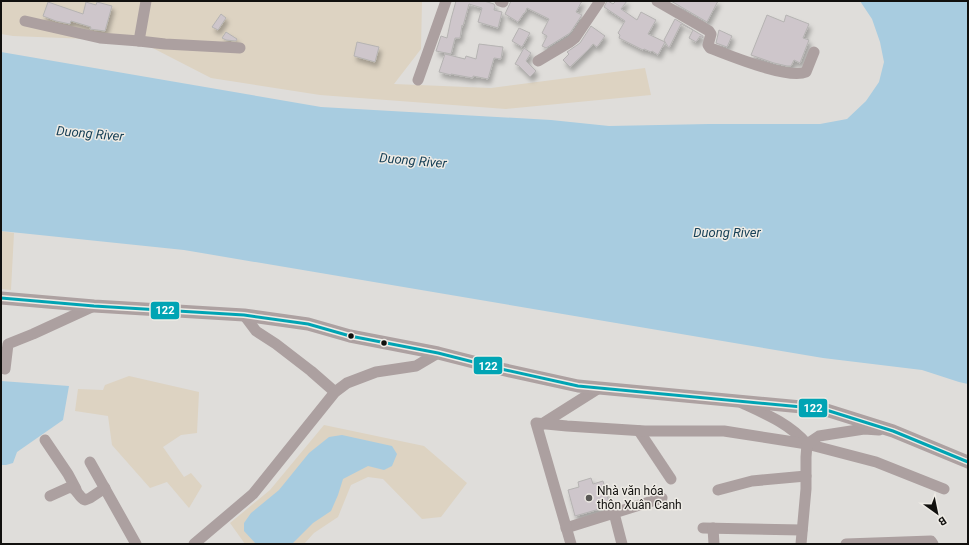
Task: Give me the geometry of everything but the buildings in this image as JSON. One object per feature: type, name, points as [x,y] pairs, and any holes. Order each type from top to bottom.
[{"type":"main road","points":[[1,298],[94,306],[244,315],[308,324],[350,336],[438,353],[578,386],[823,409],[894,431],[968,462]]},
{"type":"street","points":[[139,41],[146,1]]},
{"type":"street","points":[[418,80],[446,1]]},
{"type":"street","points":[[538,61],[575,38],[600,1]]},
{"type":"street","points":[[657,1],[709,31],[711,34],[708,44],[710,48],[776,71],[803,74],[806,72],[814,52]]},
{"type":"street","points":[[26,21],[100,38],[165,44],[240,48]]},
{"type":"street","points":[[5,369],[4,345],[33,334],[94,306]]},
{"type":"street","points":[[244,315],[256,331],[276,344],[311,371],[335,392]]},
{"type":"street","points":[[194,544],[253,494],[335,392],[347,383],[376,372],[416,366],[438,353]]},
{"type":"street","points":[[542,424],[599,388]]},
{"type":"street","points":[[737,401],[773,417],[800,435],[807,444],[801,544]]},
{"type":"street","points":[[571,544],[536,424],[639,431],[724,431],[807,444],[876,462],[944,489]]},
{"type":"street","points":[[807,444],[819,436],[845,431],[864,429],[894,431]]},
{"type":"street","points":[[639,431],[671,479]]},
{"type":"street","points":[[45,440],[82,498],[85,500],[90,498],[105,488]]},
{"type":"street","points":[[90,462],[136,544]]},
{"type":"street","points":[[718,490],[752,481],[806,476]]},
{"type":"street","points":[[50,496],[70,487],[76,489]]},
{"type":"street","points":[[566,528],[662,498]]},
{"type":"street","points":[[614,514],[622,544]]},
{"type":"street","points":[[714,544],[708,528],[802,530]]},
{"type":"street","points":[[846,544],[931,541],[932,544]]},
{"type":"shaded area","points":[[1,1],[422,1],[421,49],[394,84],[491,88],[645,68],[651,95],[506,109],[320,95],[211,78],[139,41],[13,36],[1,34]]},
{"type":"shaded area","points":[[1,231],[14,233],[11,290],[1,289]]},
{"type":"shaded area","points":[[129,376],[199,392],[197,433],[181,435],[163,447],[184,477],[191,473],[202,486],[189,508],[167,482],[150,488],[112,445],[108,416],[75,411],[78,389],[103,390],[105,385]]},
{"type":"shaded area","points":[[324,425],[424,446],[467,483],[441,517],[422,519],[383,479],[368,477],[351,485],[338,517],[314,533],[304,544],[245,544],[230,523],[270,490]]},
{"type":"water","name":"Duong River","points":[[860,1],[968,1],[968,384],[922,370],[823,358],[184,250],[1,231],[1,52],[321,107],[551,120],[609,126],[820,124],[847,119],[866,101],[879,82],[884,62],[880,42],[872,19]]},
{"type":"water","points":[[1,381],[69,386],[63,420],[17,452],[13,463],[6,465],[1,465]]},
{"type":"water","points":[[342,435],[392,446],[397,454],[392,466],[384,470],[368,466],[343,479],[331,511],[313,523],[292,544],[256,544],[244,531],[244,523],[251,513],[279,490],[309,453],[329,437]]},
{"type":"transit line","name":"122","points":[[1,298],[94,306],[244,315],[308,324],[350,336],[438,353],[578,386],[823,409],[893,431],[968,462]]},
{"type":"place","name":"Nhà văn hóa thôn Xuân Canh","points":[[589,498]]}]
